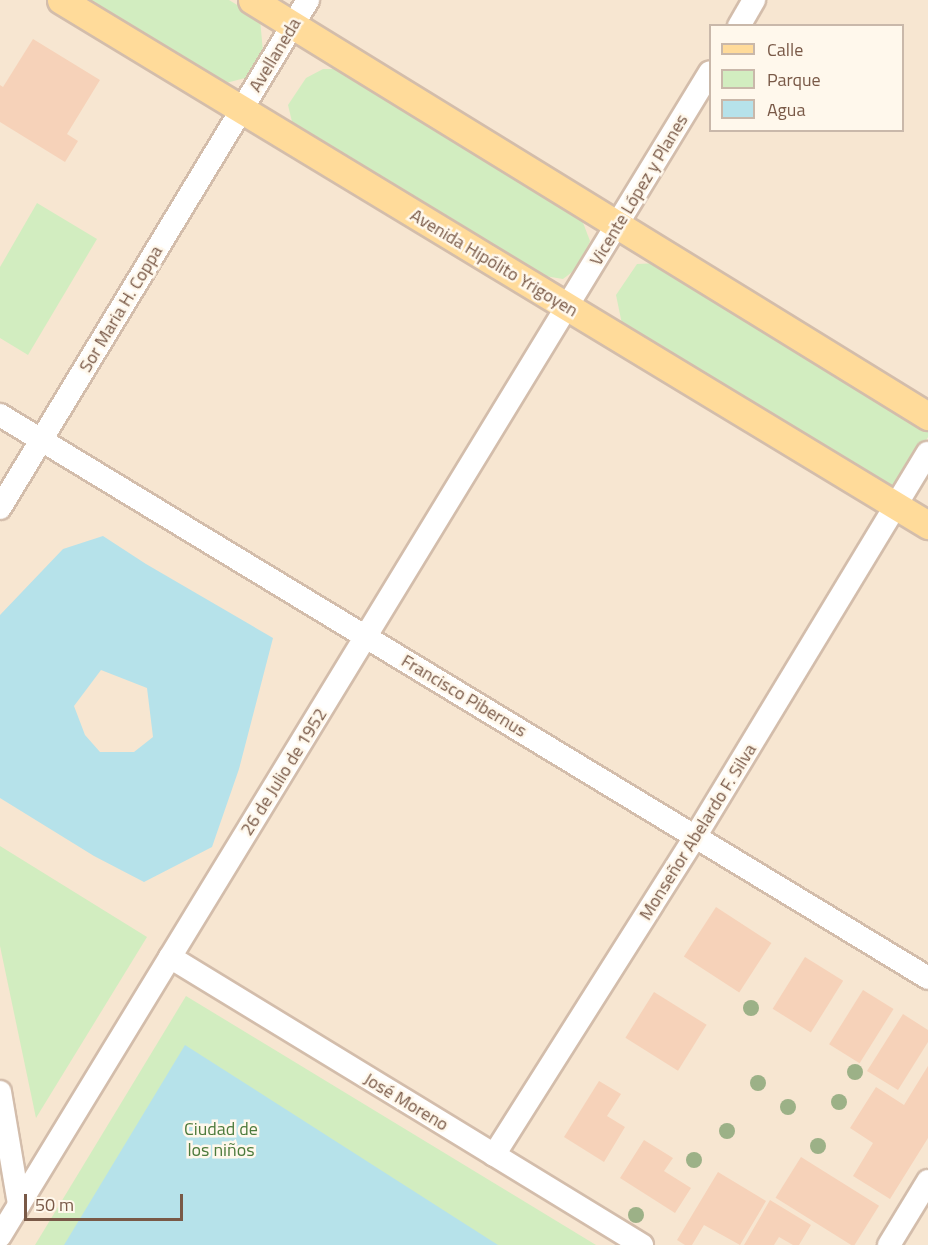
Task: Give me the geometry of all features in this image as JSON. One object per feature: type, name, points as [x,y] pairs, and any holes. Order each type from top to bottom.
[{"type":"main road","name":"Avenida Hipólito Yrigoyen","points":[[61,0],[928,525]]},
{"type":"main road","points":[[252,0],[928,416]]},
{"type":"street","name":"Avellaneda","points":[[242,109],[308,0]]},
{"type":"street","points":[[740,24],[754,0]]},
{"type":"street","name":"Vicente López y Planes","points":[[568,308],[709,75]]},
{"type":"street","name":"Sor Maria H. Coppa","points":[[0,508],[242,109]]},
{"type":"street","name":"26 de Julio de 1952","points":[[0,1236],[568,308]]},
{"type":"street","name":"Francisco Pibernus","points":[[0,415],[928,978]]},
{"type":"street","name":"Monseñor Abelardo F. Silva","points":[[494,1155],[696,837],[928,453]]},
{"type":"street","name":"José Moreno","points":[[170,957],[642,1245]]},
{"type":"street","points":[[0,1092],[19,1204]]},
{"type":"street","points":[[889,1245],[928,1181]]},
{"type":"shaded area","points":[[0,0],[928,0],[928,1245],[0,1245]]},
{"type":"green space","points":[[86,0],[229,0],[260,19],[263,52],[245,78],[226,83]]},
{"type":"green space","points":[[323,69],[340,69],[582,220],[590,241],[580,266],[563,279],[533,274],[294,130],[288,105],[306,78]]},
{"type":"green space","points":[[37,203],[97,239],[28,355],[0,338],[0,267]]},
{"type":"green space","points":[[659,263],[928,431],[928,437],[897,490],[622,324],[616,295],[637,264]]},
{"type":"green space","points":[[0,846],[147,937],[36,1118],[0,946]]},
{"type":"green space","name":"Ciudad de los niños","points":[[186,996],[596,1245],[35,1245]]},
{"type":"water","points":[[103,536],[146,564],[273,638],[239,769],[212,847],[144,882],[94,856],[0,798],[0,615],[63,549]],"holes":[[[101,670],[147,688],[153,737],[134,752],[100,752],[85,735],[74,706]]]},
{"type":"water","name":"Ciudad de los niños","points":[[185,1045],[498,1245],[64,1245]]},
{"type":"building","points":[[33,39],[100,80],[67,134],[78,141],[65,162],[0,122],[0,85],[3,87]]},
{"type":"building","points":[[716,907],[771,943],[739,992],[684,956]]},
{"type":"building","points":[[805,957],[843,981],[811,1033],[773,1009]]},
{"type":"building","points":[[863,990],[894,1009],[860,1063],[829,1044]]},
{"type":"building","points":[[654,992],[707,1025],[678,1071],[625,1038]]},
{"type":"building","points":[[903,1014],[928,1030],[928,1042],[898,1090],[867,1071]]},
{"type":"building","points":[[928,1066],[928,1138],[890,1199],[853,1176],[873,1143],[850,1128],[876,1087],[904,1105]]},
{"type":"building","points":[[599,1081],[621,1094],[607,1116],[625,1127],[604,1162],[564,1137]]},
{"type":"building","points":[[644,1140],[673,1158],[664,1171],[691,1188],[675,1213],[620,1178]]},
{"type":"building","points":[[801,1157],[879,1206],[854,1245],[851,1245],[776,1198]]},
{"type":"building","points":[[718,1172],[766,1201],[740,1245],[704,1225],[692,1245],[685,1245],[677,1240]]},
{"type":"building","points":[[770,1200],[811,1225],[799,1245],[793,1245],[779,1237],[774,1245],[744,1245]]}]
